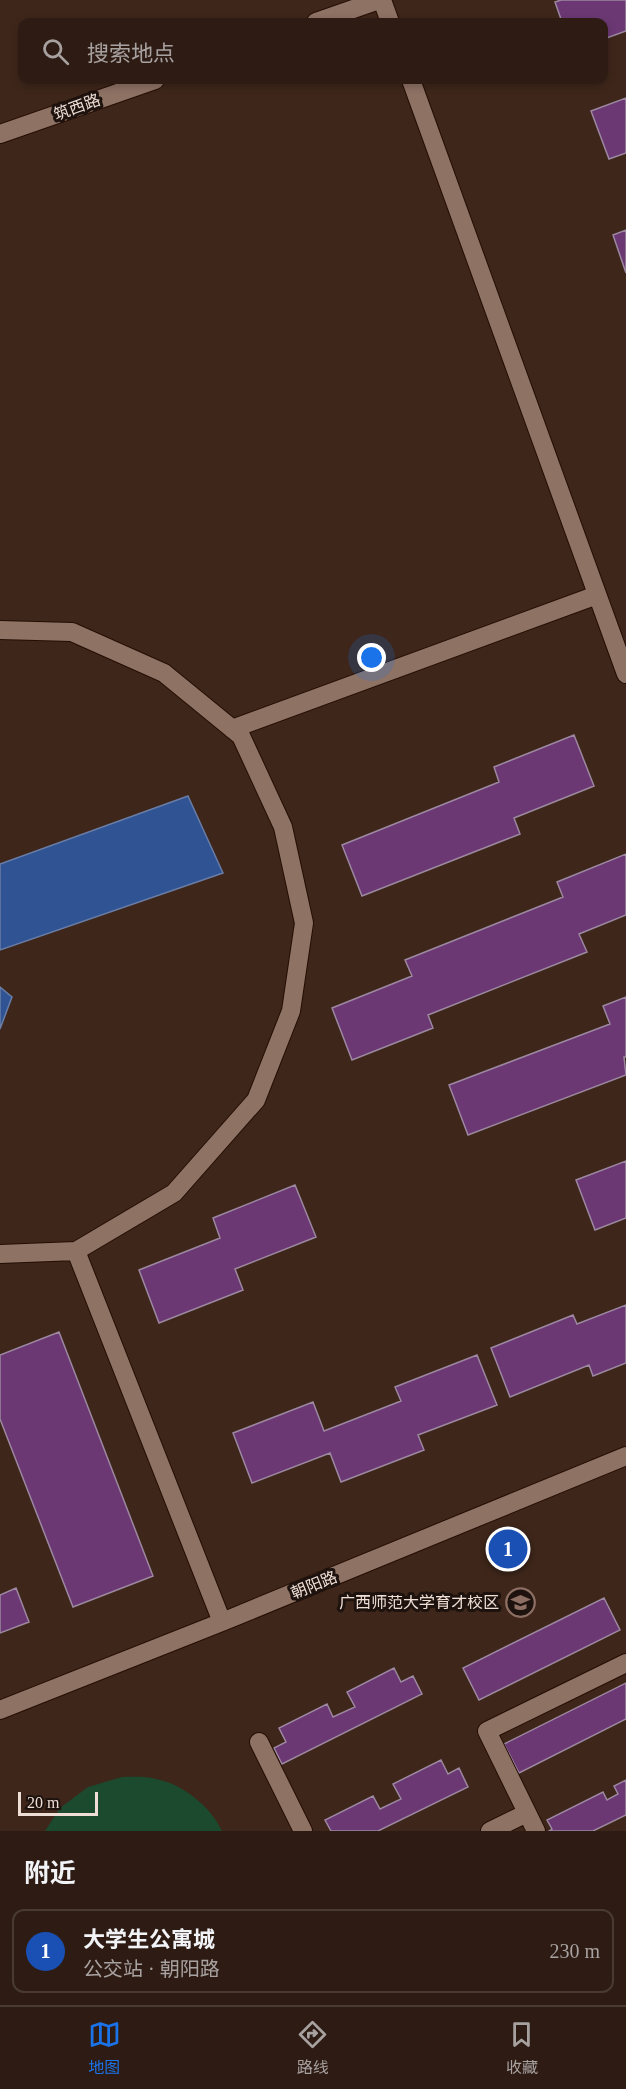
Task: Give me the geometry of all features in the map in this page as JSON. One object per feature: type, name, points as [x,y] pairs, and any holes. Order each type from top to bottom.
[{"type":"street","points":[[328,18],[381,0],[388,18]]},
{"type":"street","name":"筑西路","points":[[0,134],[144,84]]},
{"type":"street","points":[[412,84],[626,674]]},
{"type":"street","points":[[232,729],[597,595]]},
{"type":"street","points":[[0,630],[72,632],[164,673],[241,736],[283,827],[304,923],[291,1011],[256,1100],[182,1185],[174,1193],[76,1251],[0,1254]]},
{"type":"street","points":[[76,1251],[222,1622]]},
{"type":"street","name":"朝阳路","points":[[0,1710],[222,1622],[626,1456]]},
{"type":"street","points":[[536,1831],[487,1731],[626,1663]]},
{"type":"street","points":[[259,1742],[303,1831]]},
{"type":"street","points":[[490,1831],[527,1813]]},
{"type":"green space","points":[[122,1777],[152,1778],[186,1791],[211,1813],[222,1831],[45,1831],[60,1808],[88,1787]]},
{"type":"water","points":[[188,796],[223,873],[0,950],[0,864]]},
{"type":"water","points":[[0,987],[12,997],[0,1029]]},
{"type":"building","points":[[561,0],[626,0],[626,31],[608,38],[608,18],[561,18],[555,2]]},
{"type":"building","points":[[626,98],[626,153],[609,159],[591,111]]},
{"type":"building","points":[[626,230],[626,273],[613,235]]},
{"type":"building","points":[[574,735],[594,786],[514,818],[520,834],[362,896],[342,845],[499,782],[494,767]]},
{"type":"building","points":[[626,854],[626,915],[579,934],[587,952],[428,1015],[433,1028],[352,1060],[332,1008],[412,976],[405,960],[563,897],[557,882]]},
{"type":"building","points":[[626,997],[626,1057],[624,1057],[626,1075],[468,1135],[449,1085],[610,1024],[603,1006]]},
{"type":"building","points":[[626,1161],[626,1218],[595,1230],[576,1180]]},
{"type":"building","points":[[295,1185],[316,1237],[235,1269],[243,1290],[159,1323],[139,1270],[220,1238],[213,1218]]},
{"type":"building","points":[[626,1305],[626,1363],[593,1376],[589,1365],[510,1397],[491,1348],[573,1315],[577,1324]]},
{"type":"building","points":[[59,1332],[153,1576],[73,1607],[0,1419],[0,1355]]},
{"type":"building","points":[[477,1355],[497,1405],[418,1435],[424,1450],[341,1482],[330,1453],[252,1483],[233,1433],[313,1402],[324,1431],[401,1401],[395,1387]]},
{"type":"building","points":[[16,1588],[29,1622],[0,1633],[0,1595]]},
{"type":"building","points":[[604,1598],[620,1630],[479,1700],[463,1668]]},
{"type":"building","points":[[394,1668],[401,1682],[413,1676],[422,1694],[282,1764],[274,1748],[286,1742],[279,1728],[327,1704],[333,1717],[355,1707],[347,1692]]},
{"type":"building","points":[[626,1683],[626,1719],[519,1773],[504,1744]]},
{"type":"building","points":[[441,1760],[448,1774],[459,1768],[468,1787],[378,1831],[331,1831],[325,1820],[373,1796],[380,1809],[401,1799],[393,1784]]},
{"type":"building","points":[[626,1780],[626,1815],[593,1831],[549,1831],[552,1829],[547,1820],[603,1792],[607,1800],[618,1794],[614,1786]]},
{"type":"place","name":"大学生公寓城","points":[[508,1549]]},
{"type":"place","name":"广西师范大学育才校区","points":[[520,1602]]}]
